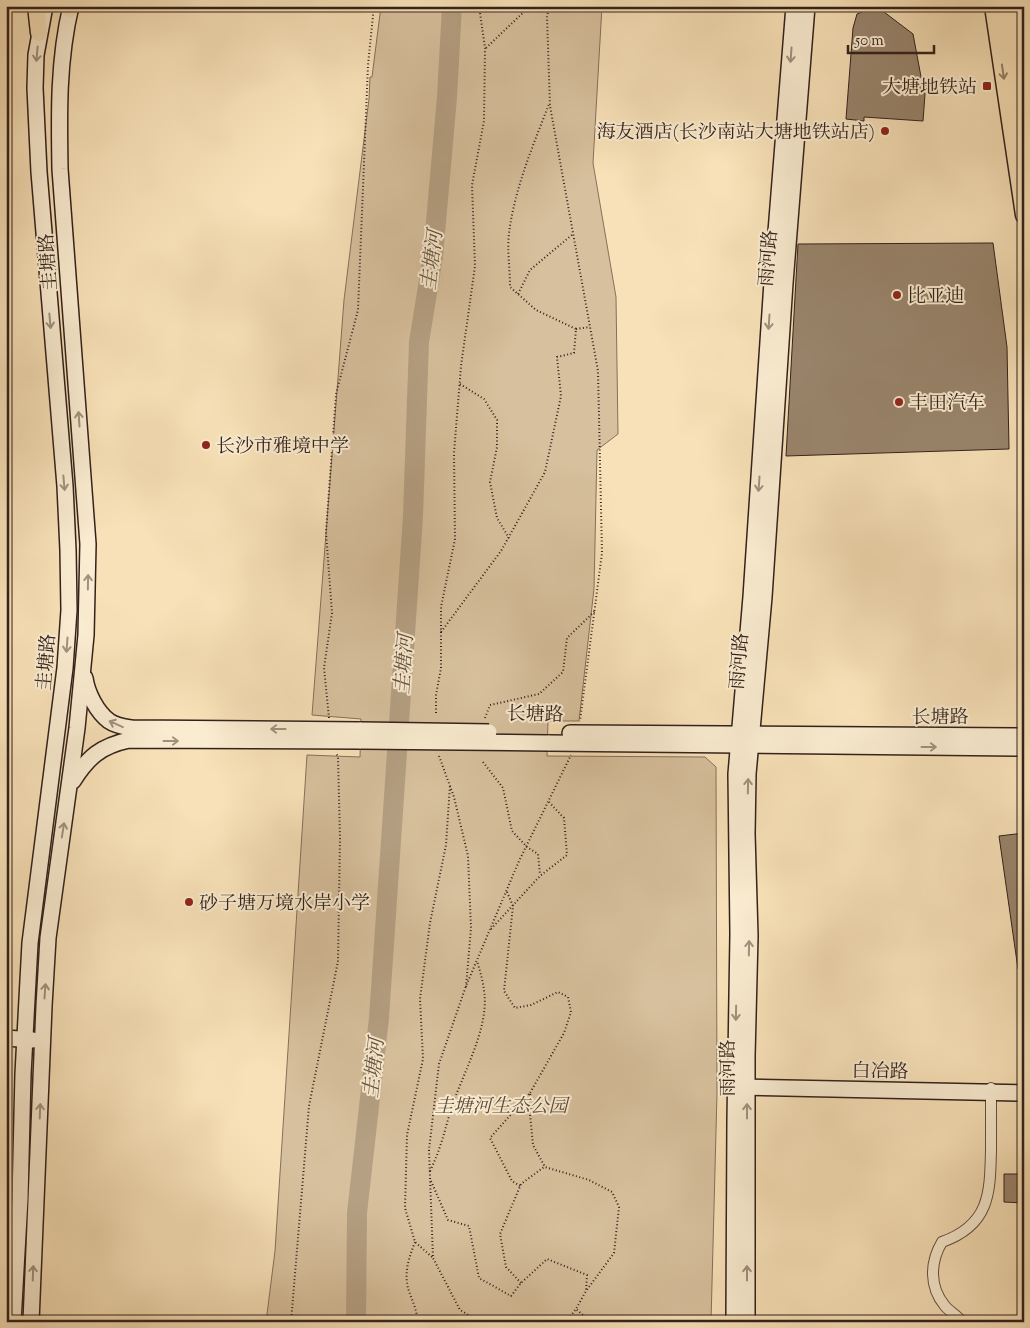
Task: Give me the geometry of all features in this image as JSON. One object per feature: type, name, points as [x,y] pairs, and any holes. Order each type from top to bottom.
[{"type":"highway","points":[[1006,6],[1024,118]]},
{"type":"highway","points":[[1022,6],[1024,14]]},
{"type":"main road","points":[[36,6],[39,33]]},
{"type":"main road","name":"圭塘路","points":[[13,1322],[30,943],[65,668],[69,610],[64,486],[38,172],[36,55],[45,6]]},
{"type":"main road","name":"雨河路","points":[[745,740],[751,597],[772,282],[794,6]]},
{"type":"main road","name":"雨河路","points":[[747,1322],[736,795],[764,597],[785,283],[807,6]]},
{"type":"main road","points":[[994,6],[1024,215]]},
{"type":"main road","name":"圭塘路","points":[[31,1322],[48,938],[70,784],[83,667],[88,591],[88,544],[64,236],[59,124],[61,65],[65,30],[71,7]]},
{"type":"main road","name":"长塘路","points":[[83,667],[86,685],[95,704],[109,721],[122,727],[330,735]]},
{"type":"main road","name":"长塘路","points":[[70,784],[84,763],[95,753],[114,743],[129,740],[361,735],[745,740],[1024,748]]},
{"type":"main road","name":"长塘路","points":[[745,740],[1024,736]]},
{"type":"main road","points":[[6,1038],[42,1040]]},
{"type":"main road","name":"雨河路","points":[[734,1322],[741,1085]]},
{"type":"main road","name":"白冶路","points":[[741,1085],[991,1089],[1024,1087]]},
{"type":"main road","name":"白冶路","points":[[991,1089],[1024,1093]]},
{"type":"street","points":[[962,1322],[939,1298],[933,1281],[933,1265],[942,1242],[967,1229],[980,1215],[987,1199],[990,1182],[991,1089]]},
{"type":"path","points":[[291,1322],[309,1106],[338,961],[340,838],[338,757],[330,735],[324,668],[332,613],[326,532],[336,394],[358,310],[368,65],[374,6]]},
{"type":"path","points":[[436,713],[436,695],[441,668],[441,608],[455,539],[454,453],[474,266],[472,185],[484,121],[485,48],[479,6]]},
{"type":"path","points":[[485,48],[530,6]]},
{"type":"path","points":[[433,1258],[429,1150],[439,1064],[477,961],[526,847],[578,738],[602,553],[598,372],[550,101],[547,17],[549,6]]},
{"type":"path","points":[[550,101],[518,187],[509,234],[510,287],[536,310],[576,330],[590,327]]},
{"type":"path","points":[[518,294],[530,270],[573,234]]},
{"type":"path","points":[[441,632],[501,551],[545,472],[560,396],[557,357],[574,353],[576,330]]},
{"type":"path","points":[[460,384],[484,399],[497,420],[497,447],[490,482],[497,518],[508,538]]},
{"type":"path","points":[[484,718],[490,705],[539,694],[563,672],[567,638],[595,611]]},
{"type":"path","points":[[437,752],[454,797],[468,856],[471,928],[465,990]]},
{"type":"path","points":[[483,762],[503,788],[512,831],[526,847],[538,854],[540,876]]},
{"type":"path","points":[[450,785],[446,845],[430,923],[420,1000],[423,1059],[407,1136],[405,1208],[415,1242],[433,1258],[460,1310],[480,1322]]},
{"type":"path","points":[[490,931],[540,876],[567,856],[564,818],[548,802]]},
{"type":"path","points":[[507,891],[513,906],[504,991],[515,1008],[530,1005],[558,992],[568,997],[571,1012],[564,1033],[530,1093],[490,1138],[512,1181],[520,1186]]},
{"type":"path","points":[[430,1172],[438,1155],[452,1108],[475,1048],[482,1023],[485,993],[477,961]]},
{"type":"path","points":[[530,1093],[533,1144],[545,1167],[589,1180],[612,1192],[619,1207],[614,1253],[566,1322]]},
{"type":"path","points":[[521,1283],[506,1267],[500,1234],[520,1186],[545,1167]]},
{"type":"path","points":[[430,1178],[448,1220],[469,1226],[479,1278],[511,1296],[521,1283],[547,1259],[587,1275],[586,1291]]},
{"type":"path","points":[[415,1242],[406,1267],[408,1287],[418,1315],[418,1322]]},
{"type":"path","points":[[576,1309],[591,1322]]},
{"type":"green space","name":"圭塘河生态公园","points":[[381,6],[602,6],[593,163],[616,297],[618,434],[597,450],[594,589],[579,721],[548,721],[547,756],[705,757],[716,767],[717,1093],[711,1322],[266,1322],[275,1251],[307,755],[360,757],[361,719],[312,715],[344,300],[369,99],[370,77],[372,77]]},
{"type":"building","points":[[869,9],[884,12],[913,34],[925,94],[923,121],[864,117],[864,121],[846,119],[853,28],[857,14]]},
{"type":"building","points":[[993,243],[1007,347],[1009,449],[786,456],[798,244]]},
{"type":"building","points":[[1024,833],[1024,968],[1018,969],[999,836]]},
{"type":"building","points":[[1004,1174],[1024,1174],[1024,1203],[1004,1202]]},
{"type":"waterway","name":"圭塘河","points":[[356,1322],[357,1213],[379,1018],[413,516],[419,342],[433,256],[447,97],[452,6]]},
{"type":"place","name":"大塘地铁站","points":[[987,86]]},
{"type":"place","name":"海友酒店(长沙南站大塘地铁站店)","points":[[885,131]]},
{"type":"place","name":"比亚迪","points":[[897,295]]},
{"type":"place","name":"丰田汽车","points":[[899,402]]},
{"type":"place","name":"长沙市雅境中学","points":[[206,445]]},
{"type":"place","name":"砂子塘万境水岸小学","points":[[189,902]]}]
